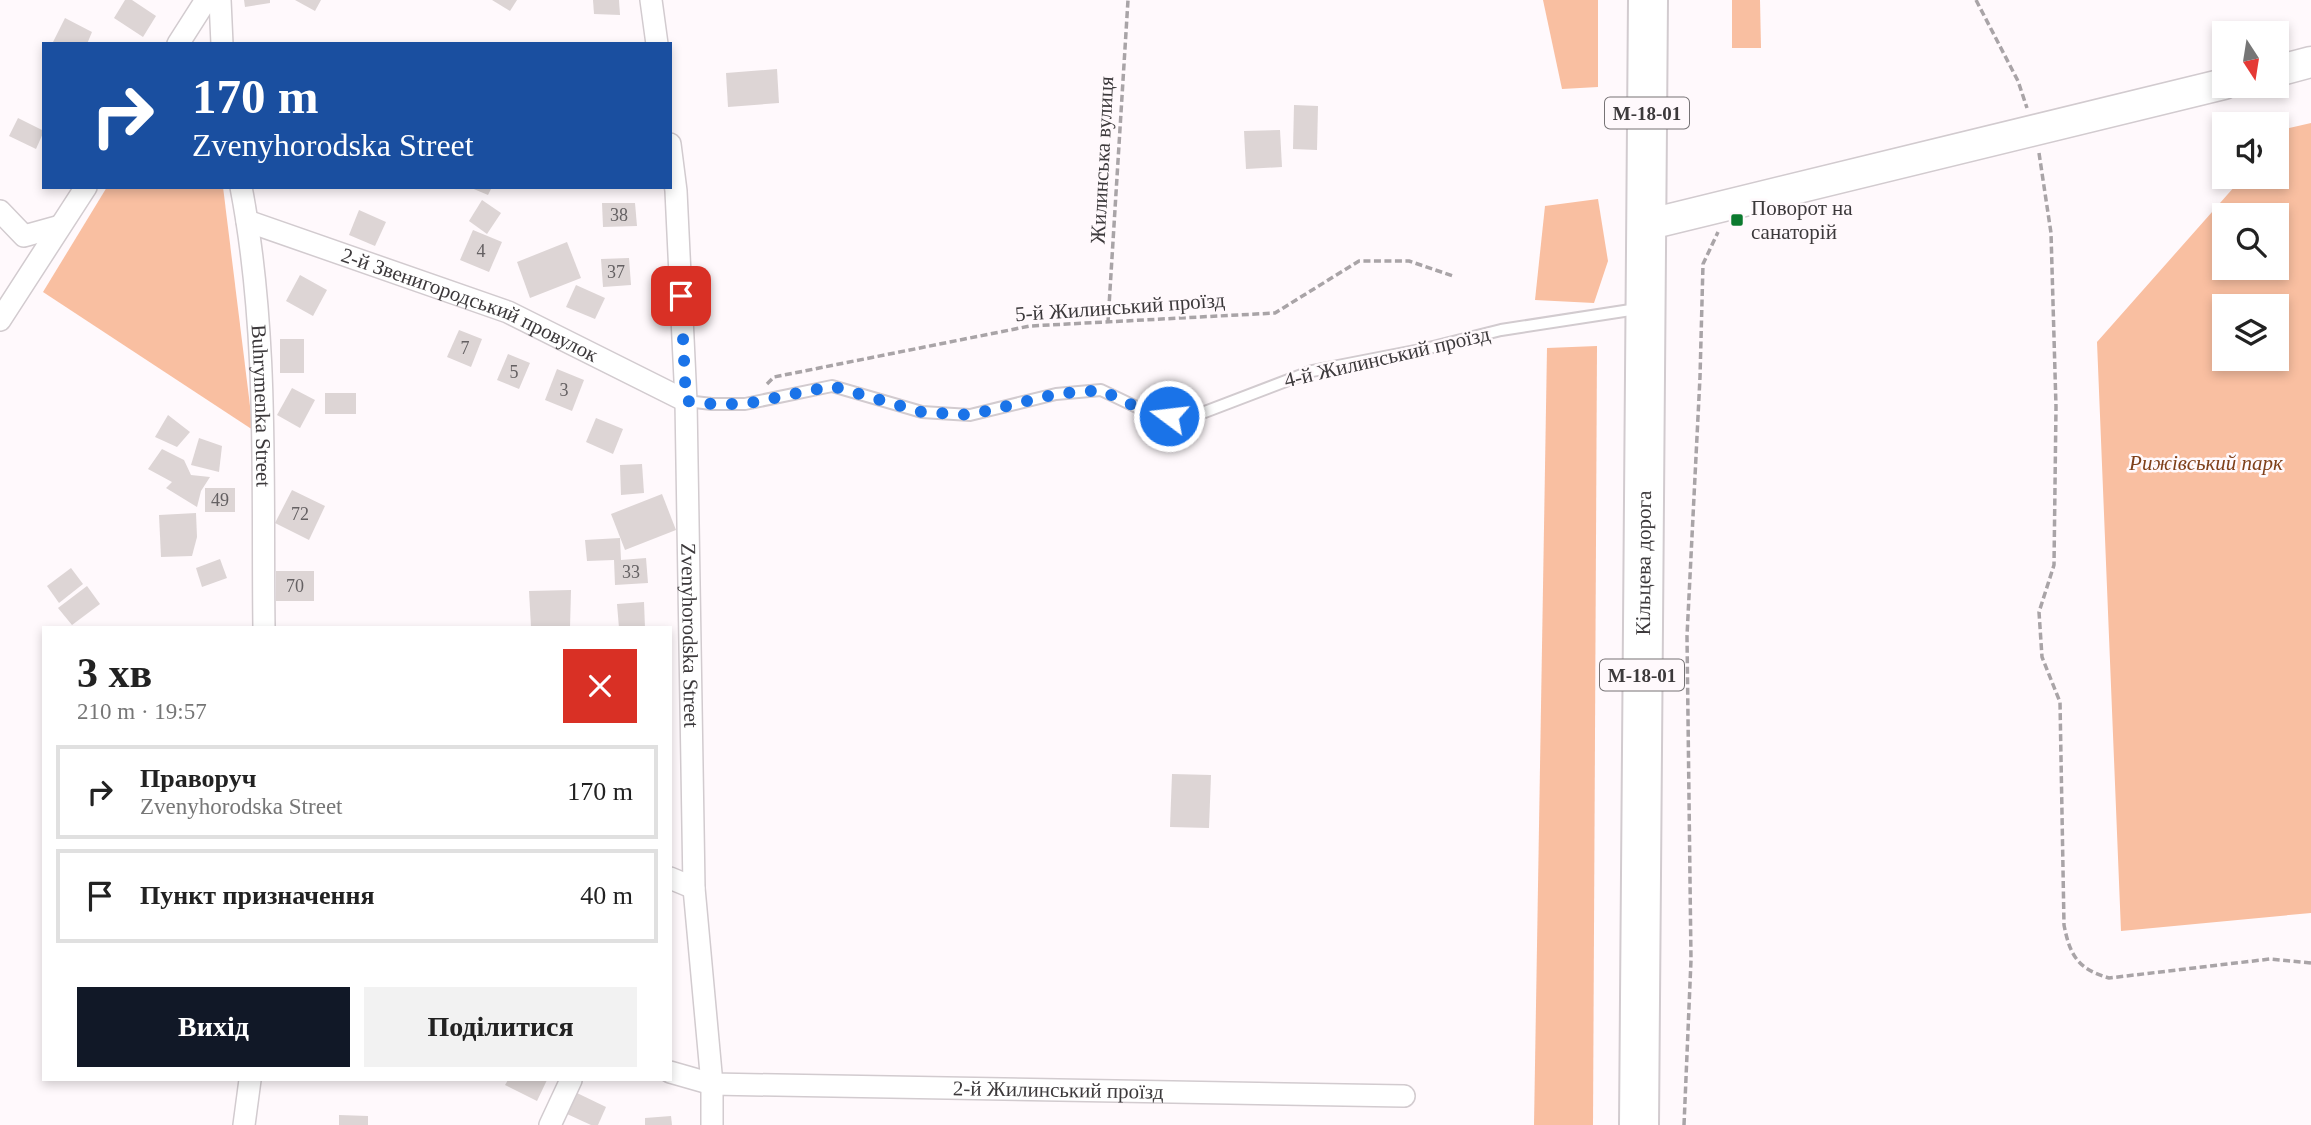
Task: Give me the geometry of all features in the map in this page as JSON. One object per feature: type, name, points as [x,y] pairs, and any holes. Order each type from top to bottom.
[{"type":"highway","name":"Кільцева дорога","points":[[1639,1125],[1648,0]]},
{"type":"street","points":[[179,42],[206,0]]},
{"type":"street","points":[[220,0],[222,42]]},
{"type":"street","points":[[651,0],[657,42]]},
{"type":"street","points":[[2289,68],[2311,62]]},
{"type":"street","points":[[1646,225],[2212,86]]},
{"type":"street","name":"Zvenyhorodska Street","points":[[672,160],[676,191],[686,401],[694,888],[712,1084],[712,1125]]},
{"type":"street","points":[[0,320],[85,189]]},
{"type":"street","name":"Buhrymenka Street","points":[[241,189],[260,329],[264,626]]},
{"type":"street","points":[[0,211],[24,236],[60,226]]},
{"type":"street","name":"2-й Звенигородський провулок","points":[[247,221],[508,312],[686,401]]},
{"type":"street","points":[[672,879],[694,888]]},
{"type":"street","name":"2-й Жилинський проїзд","points":[[672,1073],[712,1084],[1404,1096]]},
{"type":"street","points":[[244,1125],[250,1081]]},
{"type":"street","points":[[550,1125],[571,1081]]},
{"type":"lane","name":"4-й Жилинський проїзд","points":[[686,401],[745,404],[832,386],[922,412],[970,415],[1056,394],[1101,390],[1149,413],[1189,418],[1312,371],[1425,349],[1501,330],[1644,308]]},
{"type":"path","name":"Жилинська вулиця","points":[[1108,321],[1128,0]]},
{"type":"path","points":[[1976,0],[2018,81],[2035,130],[2051,233],[2056,407],[2053,565],[2039,612],[2042,657],[2060,702],[2064,925],[2069,951],[2091,973],[2109,978],[2270,958],[2311,963]]},
{"type":"path","points":[[1684,1125],[1691,960],[1686,636],[1700,377],[1703,264],[1718,235],[1721,207]]},
{"type":"path","name":"5-й Жилинський проїзд","points":[[745,404],[774,377],[1030,326],[1275,313],[1359,261],[1409,261],[1453,276]]},
{"type":"green space","points":[[1543,0],[1598,0],[1598,87],[1562,89]]},
{"type":"green space","points":[[1732,0],[1760,0],[1761,48],[1732,48]]},
{"type":"green space","name":"Рижівський парк","points":[[2311,123],[2311,913],[2121,931],[2097,342],[2212,212],[2212,280],[2289,280],[2289,203],[2220,203],[2232,189],[2289,189],[2289,128]]},
{"type":"green space","points":[[106,189],[223,189],[253,430],[43,292]]},
{"type":"green space","points":[[1598,199],[1608,261],[1594,303],[1535,300],[1545,206]]},
{"type":"green space","points":[[1597,346],[1593,1125],[1534,1125],[1547,348]]},
{"type":"building","points":[[125,0],[132,0],[156,16],[143,37],[114,18]]},
{"type":"building","points":[[244,0],[270,0],[270,3],[245,7]]},
{"type":"building","points":[[295,0],[321,0],[315,11]]},
{"type":"building","points":[[492,0],[517,0],[510,11]]},
{"type":"building","points":[[593,0],[619,0],[620,15],[594,14]]},
{"type":"building","points":[[65,18],[92,32],[88,42],[53,42]]},
{"type":"building","points":[[777,69],[779,103],[728,107],[726,73]]},
{"type":"building","points":[[1294,105],[1318,106],[1317,150],[1293,149]]},
{"type":"building","points":[[18,118],[42,130],[36,149],[9,136]]},
{"type":"building","points":[[1280,130],[1282,167],[1246,169],[1244,131]]},
{"type":"building","points":[[474,189],[491,189],[488,195]]},
{"type":"building","points":[[482,200],[501,213],[487,234],[469,221]]},
{"type":"building","points":[[602,203],[635,203],[637,226],[603,227]]},
{"type":"building","points":[[359,210],[386,222],[375,246],[349,235]]},
{"type":"building","points":[[473,230],[502,242],[489,272],[460,260]]},
{"type":"building","points":[[567,242],[581,278],[530,298],[517,262]]},
{"type":"building","points":[[629,258],[631,285],[603,287],[601,259]]},
{"type":"building","points":[[300,275],[327,290],[313,316],[286,301]]},
{"type":"building","points":[[576,285],[605,298],[595,319],[566,307]]},
{"type":"building","points":[[459,330],[482,339],[471,367],[447,357]]},
{"type":"building","points":[[280,339],[304,339],[304,373],[280,373]]},
{"type":"building","points":[[508,354],[530,363],[519,389],[497,380]]},
{"type":"building","points":[[557,369],[584,380],[572,411],[545,400]]},
{"type":"building","points":[[292,388],[315,400],[300,428],[277,415]]},
{"type":"building","points":[[325,393],[356,393],[356,414],[325,414]]},
{"type":"building","points":[[168,415],[190,432],[177,447],[155,437]]},
{"type":"building","points":[[596,418],[623,429],[613,454],[586,442]]},
{"type":"building","points":[[199,438],[222,446],[219,472],[191,465]]},
{"type":"building","points":[[162,449],[184,460],[191,475],[210,477],[201,491],[197,507],[166,488],[172,482],[148,469]]},
{"type":"building","points":[[642,464],[644,493],[621,495],[620,465]]},
{"type":"building","points":[[205,488],[235,488],[235,512],[205,512]]},
{"type":"building","points":[[292,490],[325,506],[309,540],[275,523]]},
{"type":"building","points":[[662,494],[676,530],[625,550],[611,514]]},
{"type":"building","points":[[196,513],[197,537],[192,556],[161,557],[159,515]]},
{"type":"building","points":[[620,538],[621,560],[646,558],[648,583],[615,585],[614,560],[587,561],[585,540]]},
{"type":"building","points":[[220,559],[227,578],[202,587],[196,568]]},
{"type":"building","points":[[71,568],[83,584],[59,603],[47,586]]},
{"type":"building","points":[[276,571],[314,571],[314,601],[276,601]]},
{"type":"building","points":[[87,586],[100,604],[72,625],[58,608]]},
{"type":"building","points":[[571,590],[570,626],[531,626],[529,591]]},
{"type":"building","points":[[644,602],[645,626],[619,626],[617,604]]},
{"type":"building","points":[[1172,774],[1211,775],[1209,828],[1170,827]]},
{"type":"building","points":[[507,1081],[547,1081],[537,1101],[505,1085]]},
{"type":"building","points":[[577,1093],[606,1107],[598,1125],[591,1125],[567,1114]]},
{"type":"building","points":[[339,1115],[368,1116],[368,1125],[339,1125]]},
{"type":"building","points":[[671,1116],[672,1125],[645,1125],[645,1118]]},
{"type":"place","name":"Поворот на санаторій","points":[[1737,220]]},
{"type":"route","points":[[681,296],[686,401],[745,404],[832,386],[922,412],[970,415],[1056,394],[1101,390],[1149,413],[1169,416]]}]
